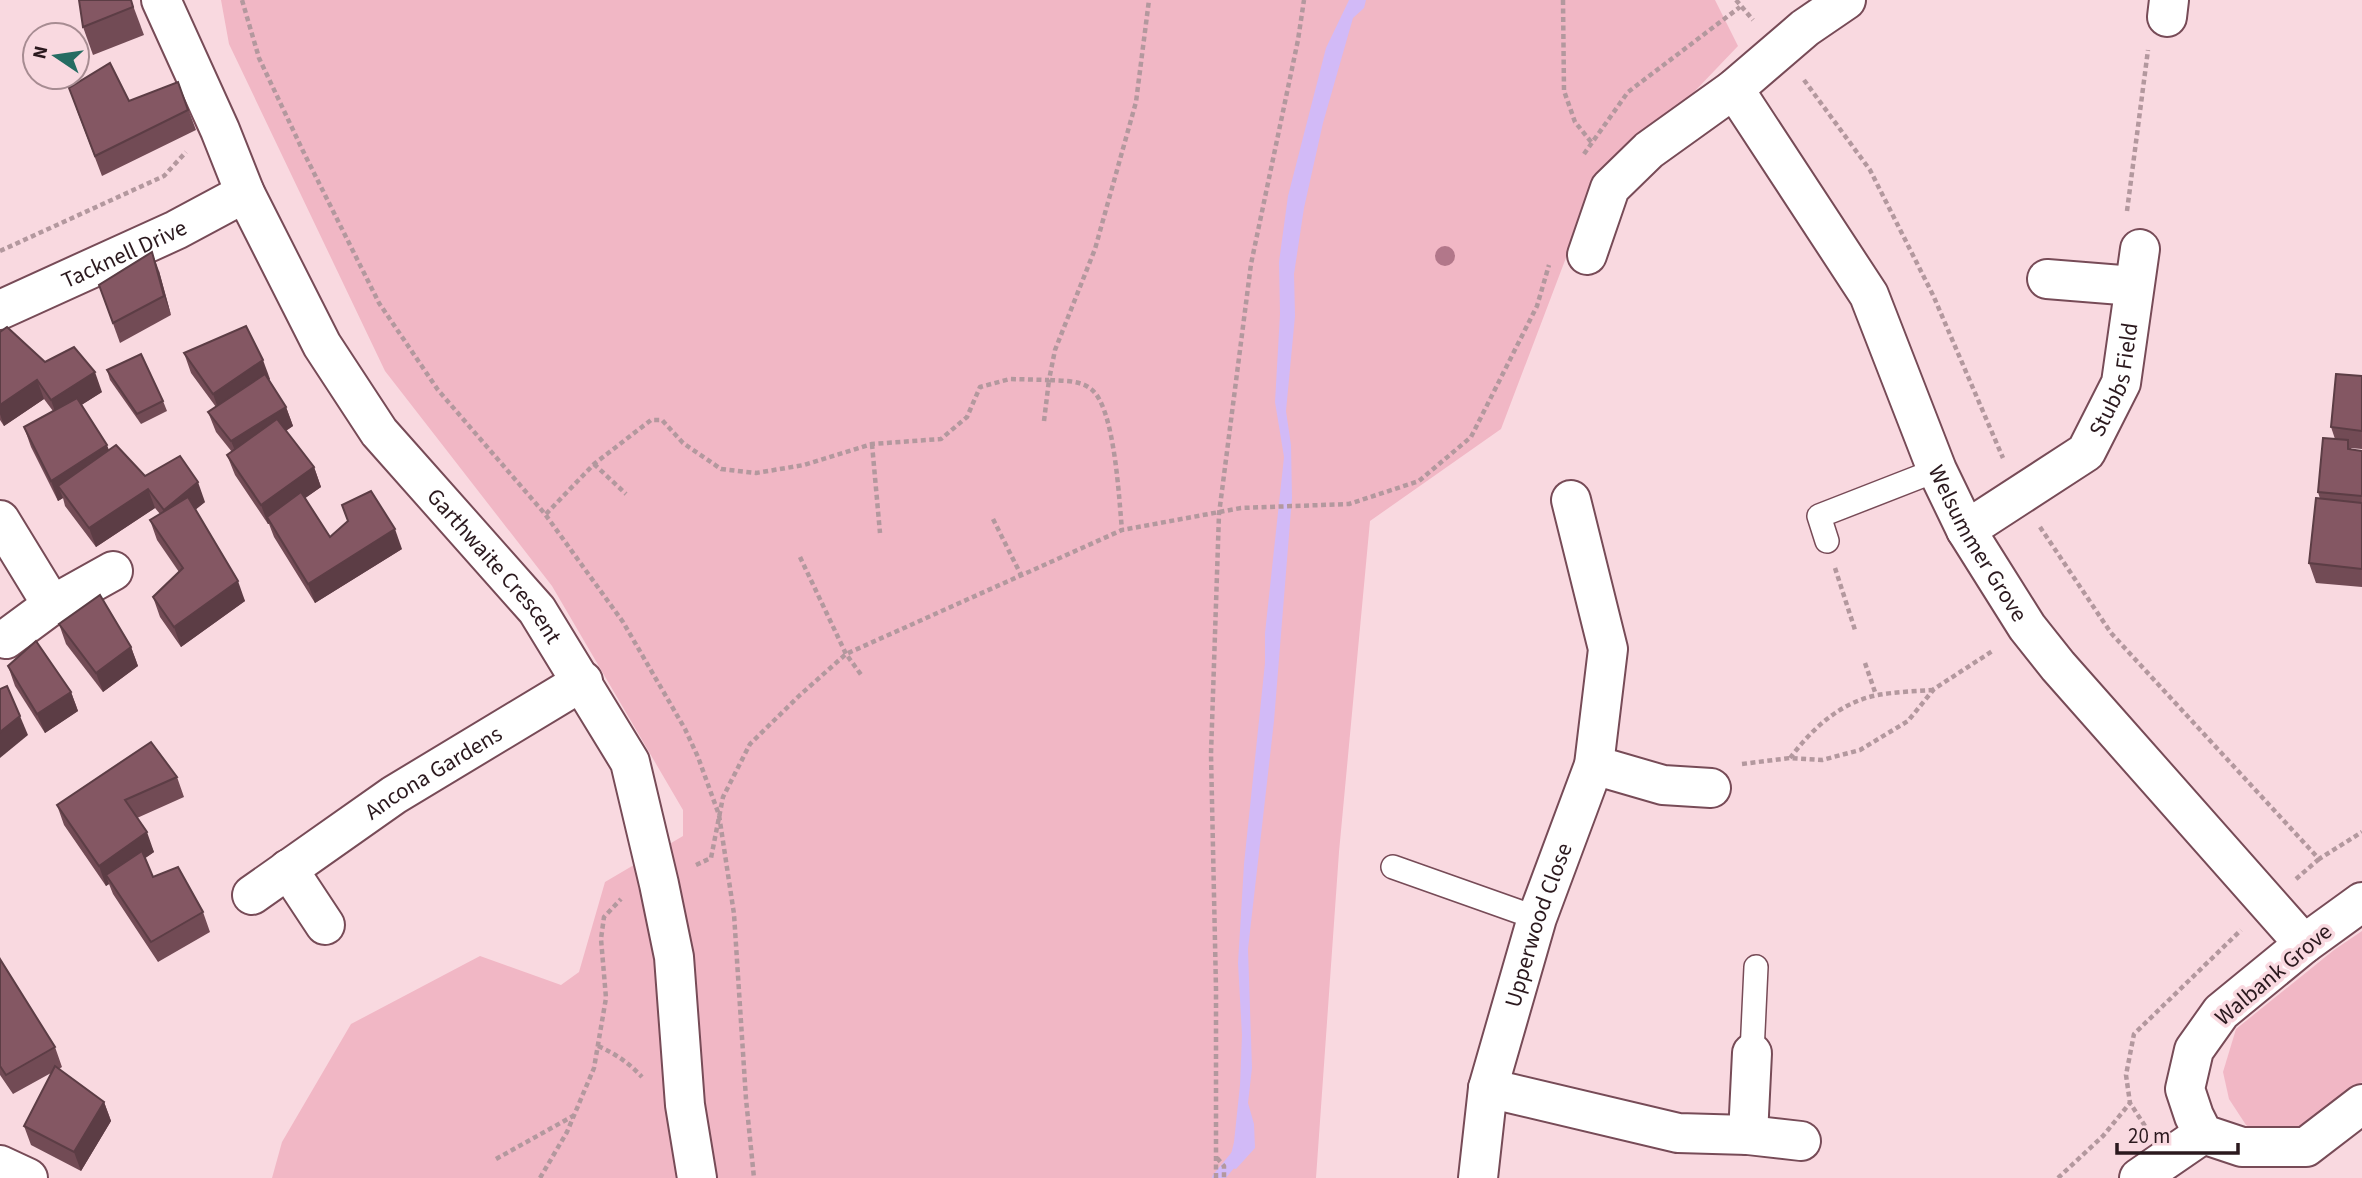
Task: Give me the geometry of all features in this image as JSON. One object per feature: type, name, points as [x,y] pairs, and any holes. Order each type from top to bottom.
[{"type":"street","name":"Garthwaite Crescent","points":[[160,0],[220,130],[245,193],[322,345],[379,432],[537,610],[583,681],[630,762],[674,957],[685,1105],[697,1178]]},
{"type":"street","points":[[1569,256],[1610,188],[1649,150],[1734,89],[1788,41],[1846,0]]},
{"type":"street","name":"Welsummer Grove","points":[[1734,89],[1869,295],[1937,470],[1966,530],[2027,627],[2058,666],[2304,944]]},
{"type":"street","name":"Tacknell Drive","points":[[0,310],[176,230],[245,193]]},
{"type":"street","name":"Stubbs Field","points":[[1966,530],[2086,452],[2121,383],[2140,248]]},
{"type":"street","name":"Stubbs Field","points":[[2047,279],[2134,286]]},
{"type":"street","name":"Upperwood Close","points":[[1478,1178],[1489,1088],[1537,918],[1594,765],[1608,649],[1571,500]]},
{"type":"street","points":[[0,520],[52,605]]},
{"type":"street","points":[[6,639],[52,605],[113,571]]},
{"type":"street","name":"Ancona Gardens","points":[[252,895],[394,795],[583,681]]},
{"type":"street","points":[[1594,765],[1663,785],[1711,788]]},
{"type":"street","points":[[288,869],[325,925]]},
{"type":"street","name":"Walbank Grove","points":[[2203,1134],[2185,1089],[2194,1049],[2221,1012],[2304,944],[2362,902]]},
{"type":"street","points":[[1748,1135],[1752,1053]]},
{"type":"street","points":[[1489,1088],[1678,1133],[1748,1135],[1801,1141]]},
{"type":"street","points":[[2139,1178],[2203,1134],[2242,1147],[2306,1147],[2362,1104]]},
{"type":"street","points":[[0,1165],[28,1178]]},
{"type":"lane","points":[[1826,541],[1819,516],[1937,470]]},
{"type":"lane","points":[[1393,867],[1537,918]]},
{"type":"lane","points":[[1752,1053],[1756,967]]},
{"type":"path","points":[[242,0],[259,58],[379,303],[438,390],[545,514],[623,622],[685,729],[719,815],[734,914],[754,1178]]},
{"type":"path","points":[[1044,421],[1055,351],[1095,249],[1136,102],[1149,0]]},
{"type":"path","points":[[1216,1178],[1216,989],[1211,754],[1219,514],[1251,264],[1296,54],[1304,0]]},
{"type":"path","points":[[1563,0],[1564,91],[1575,122],[1592,143]]},
{"type":"path","points":[[1582,157],[1628,92],[1740,7]]},
{"type":"path","points":[[2140,248],[2125,231],[2150,29],[2168,9]]},
{"type":"path","points":[[0,251],[164,176],[187,150],[220,130]]},
{"type":"path","points":[[540,1178],[567,1132],[594,1068],[606,998],[601,939],[604,917],[622,898],[659,884],[711,858],[723,797],[750,744],[800,695],[846,654],[1122,530],[1241,508],[1349,504],[1419,481],[1471,437],[1537,306],[1569,256]]},
{"type":"path","points":[[545,514],[594,464],[651,420],[662,420],[683,443],[721,469],[756,473],[804,465],[872,444],[941,439],[967,416],[980,387],[1010,379],[1049,380],[1081,383],[1093,390],[1101,402],[1114,451],[1122,530]]},
{"type":"path","points":[[872,444],[880,533]]},
{"type":"path","points":[[594,464],[626,494]]},
{"type":"path","points":[[993,519],[1021,575]]},
{"type":"path","points":[[1826,541],[1855,630]]},
{"type":"path","points":[[800,557],[846,654],[862,676]]},
{"type":"path","points":[[1711,788],[1729,765],[1790,758],[1822,760],[1860,750],[1909,721],[1934,690],[2027,627]]},
{"type":"path","points":[[1865,663],[1876,695]]},
{"type":"path","points":[[1790,758],[1805,738],[1836,711],[1876,695],[1934,690]]},
{"type":"path","points":[[2058,1178],[2103,1136],[2130,1103]]},
{"type":"path","points":[[496,1159],[573,1116]]},
{"type":"path","points":[[1216,1157],[1224,1166],[1224,1178]]},
{"type":"shaded area","points":[[221,0],[1715,0],[1738,46],[1586,205],[1501,429],[1370,521],[1339,852],[1316,1178],[272,1178],[282,1142],[351,1024],[480,956],[561,985],[579,972],[605,882],[683,836],[683,810],[552,586],[385,371],[229,44]]},
{"type":"shaded area","points":[[1349,0],[1366,0],[1364,8],[1353,18],[1323,123],[1304,208],[1294,274],[1295,316],[1286,411],[1291,445],[1292,498],[1274,721],[1248,949],[1252,1068],[1248,1103],[1254,1124],[1255,1148],[1236,1169],[1228,1167],[1234,1142],[1240,1085],[1242,1035],[1238,963],[1244,864],[1284,457],[1275,402],[1280,314],[1279,262],[1288,196],[1326,48]]},
{"type":"shaded area","points":[[2362,931],[2362,1082],[2301,1129],[2269,1139],[2246,1125],[2229,1099],[2223,1072],[2236,1029],[2334,950]]},
{"type":"building","points":[[79,0],[131,0],[133,7],[91,24],[91,21],[82,21]]},
{"type":"building","points":[[110,63],[129,101],[178,82],[188,110],[95,156],[70,91],[91,91],[91,75]]},
{"type":"building","points":[[152,252],[164,296],[113,323],[99,285]]},
{"type":"building","points":[[246,326],[263,360],[213,394],[184,353]]},
{"type":"building","points":[[7,327],[45,362],[74,347],[95,372],[51,400],[37,380],[0,405],[0,332]]},
{"type":"building","points":[[141,354],[163,401],[137,414],[107,370]]},
{"type":"building","points":[[265,374],[286,407],[231,441],[208,412]]},
{"type":"building","points":[[2336,374],[2362,376],[2362,431],[2331,427]]},
{"type":"building","points":[[77,398],[107,445],[51,481],[24,427]]},
{"type":"building","points":[[277,419],[314,467],[261,505],[227,455]]},
{"type":"building","points":[[2323,438],[2348,440],[2348,449],[2362,451],[2362,496],[2318,492]]},
{"type":"building","points":[[116,445],[145,476],[180,456],[198,482],[164,510],[148,489],[89,528],[58,486]]},
{"type":"building","points":[[371,491],[395,529],[308,584],[267,517],[301,492],[330,537],[348,521],[342,505]]},
{"type":"building","points":[[188,497],[238,581],[174,627],[153,597],[183,568],[150,520]]},
{"type":"building","points":[[2316,498],[2362,503],[2362,569],[2309,563]]},
{"type":"building","points":[[100,595],[131,647],[96,673],[59,624]]},
{"type":"building","points":[[36,641],[71,692],[37,714],[8,666]]},
{"type":"building","points":[[7,686],[20,716],[0,732],[0,689]]},
{"type":"building","points":[[151,742],[177,777],[125,800],[147,832],[99,866],[57,805]]},
{"type":"building","points":[[142,851],[153,877],[178,867],[203,912],[151,942],[106,875]]},
{"type":"building","points":[[0,959],[55,1047],[6,1075],[0,1066]]},
{"type":"building","points":[[55,1066],[104,1102],[74,1152],[24,1126]]},
{"type":"waterway","points":[[1218,1178],[1238,1154]]}]
